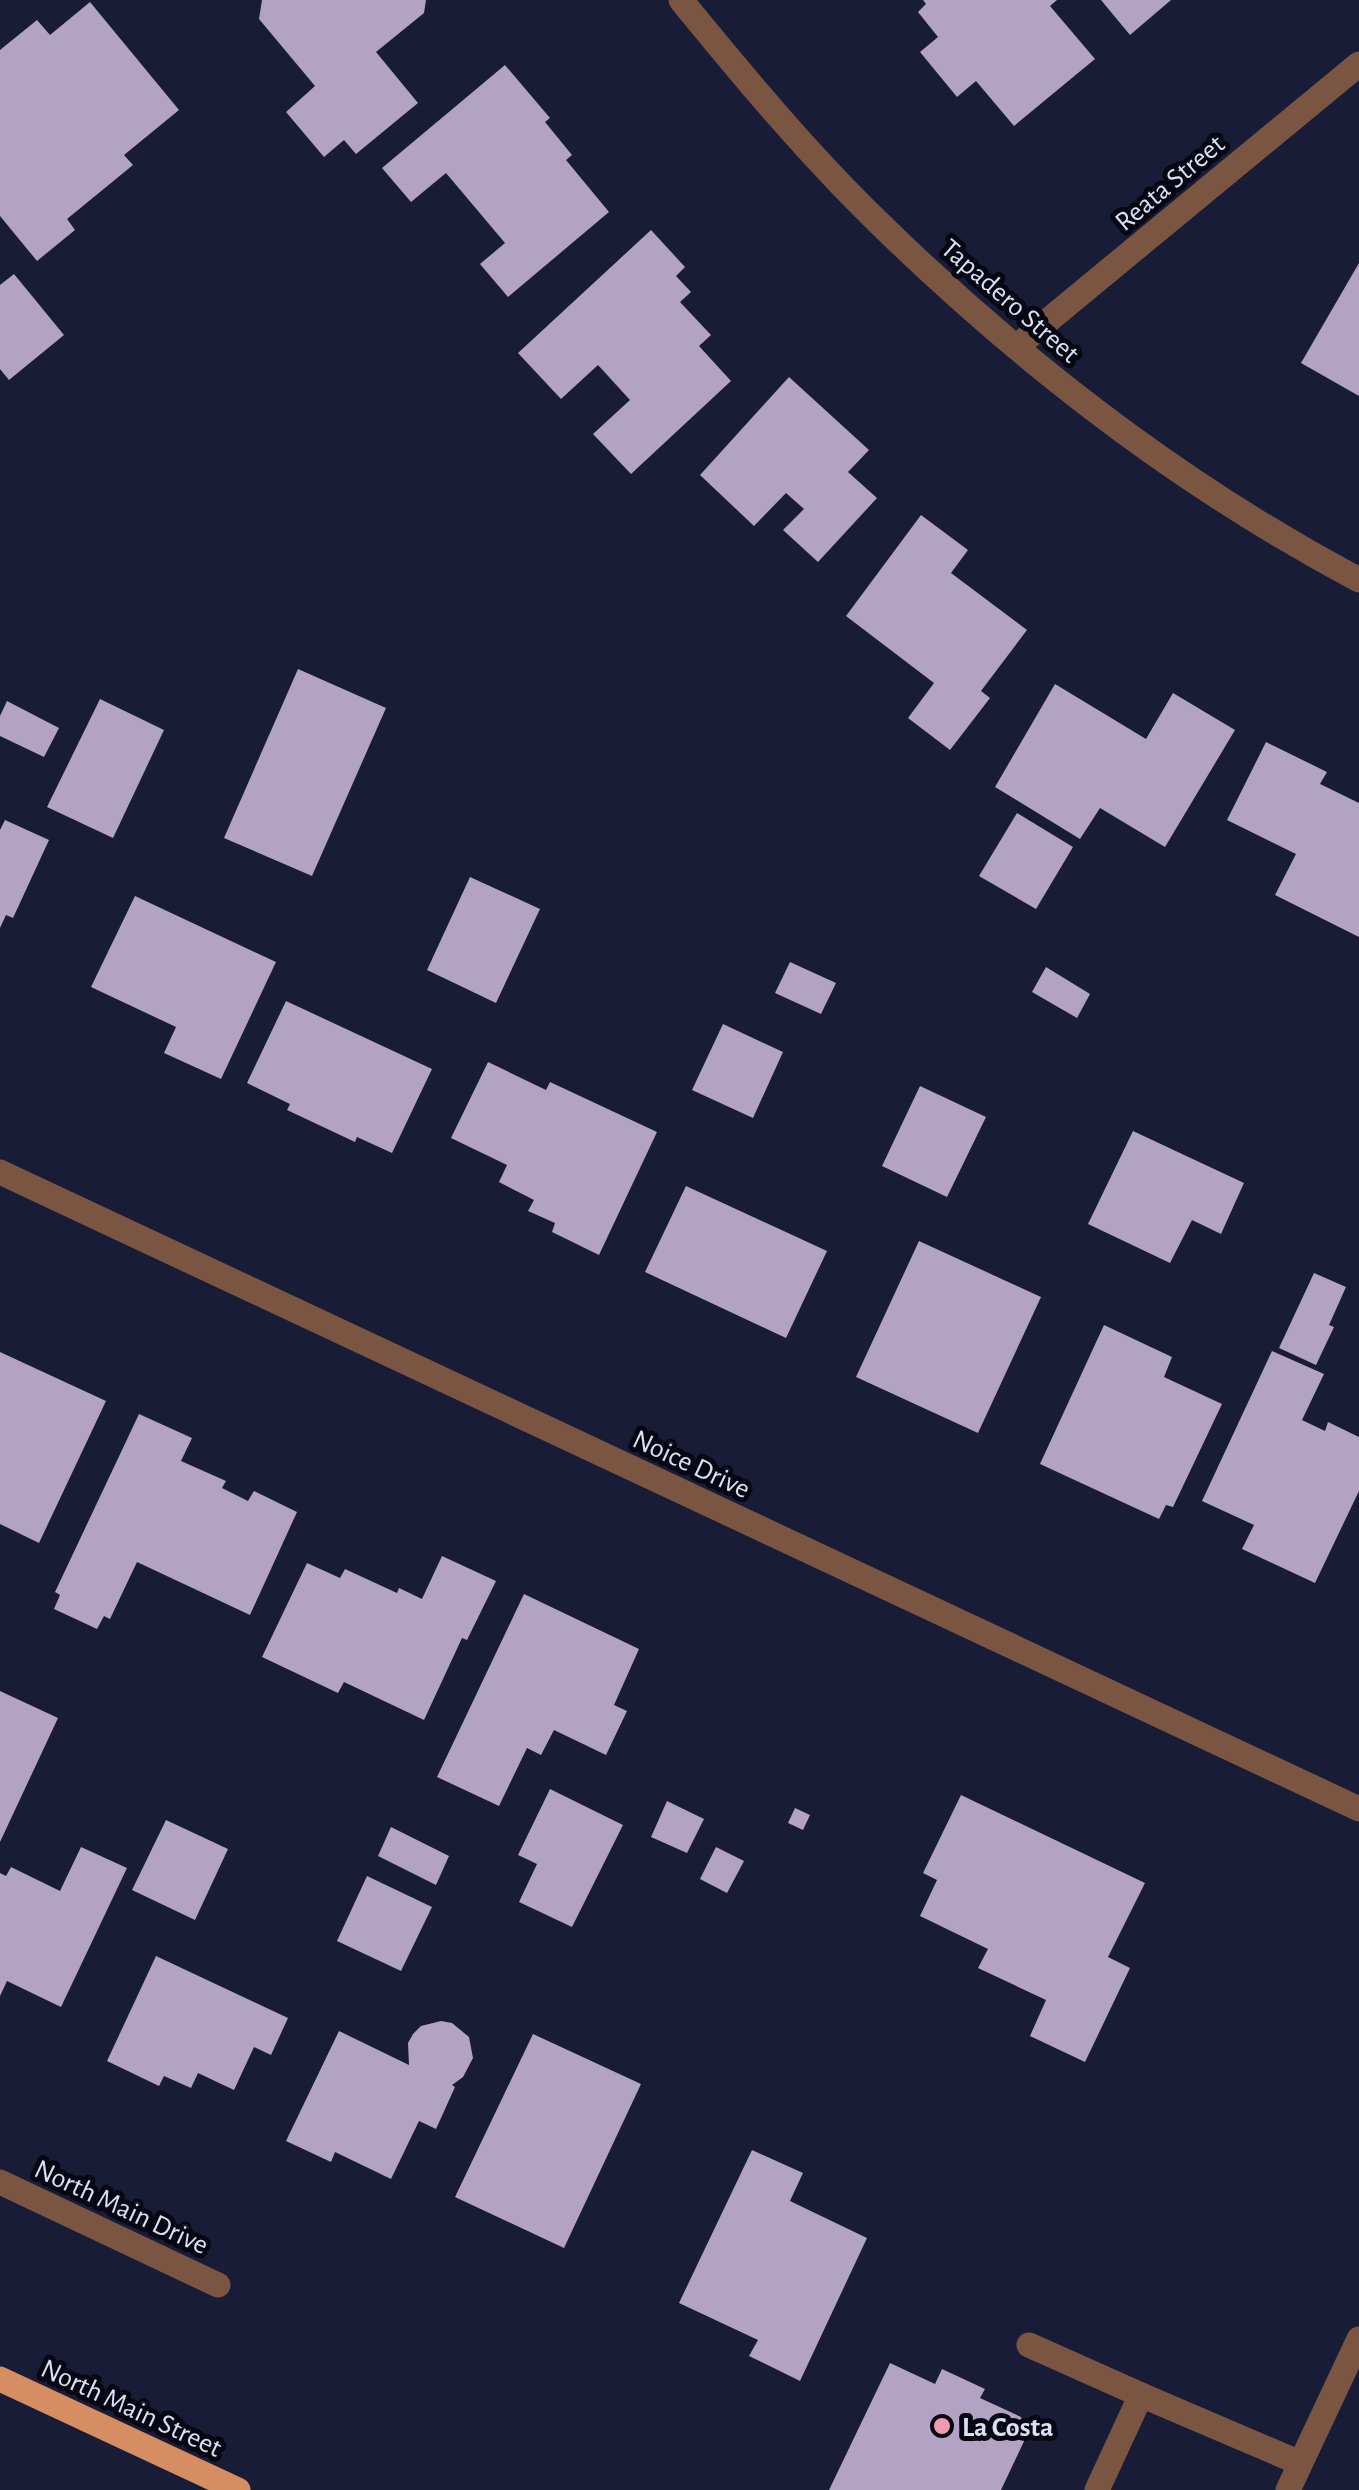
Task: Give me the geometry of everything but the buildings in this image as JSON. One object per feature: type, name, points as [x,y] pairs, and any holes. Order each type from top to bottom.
[{"type":"main road","name":"North Main Street","points":[[0,2379],[238,2490]]},
{"type":"street","name":"Tapadero Street","points":[[681,0],[745,78],[875,220],[1016,347],[1210,492],[1359,580]]},
{"type":"street","name":"Reata Street","points":[[1016,347],[1359,64]]},
{"type":"street","name":"Noice Drive","points":[[0,1172],[1359,1809]]},
{"type":"street","name":"North Main Drive","points":[[0,2182],[218,2285]]},
{"type":"street","points":[[1288,2490],[1359,2339]]},
{"type":"street","points":[[1030,2346],[1300,2463]]},
{"type":"street","points":[[1097,2490],[1141,2395]]},
{"type":"place","name":"La Costa","points":[[942,2426]]}]
